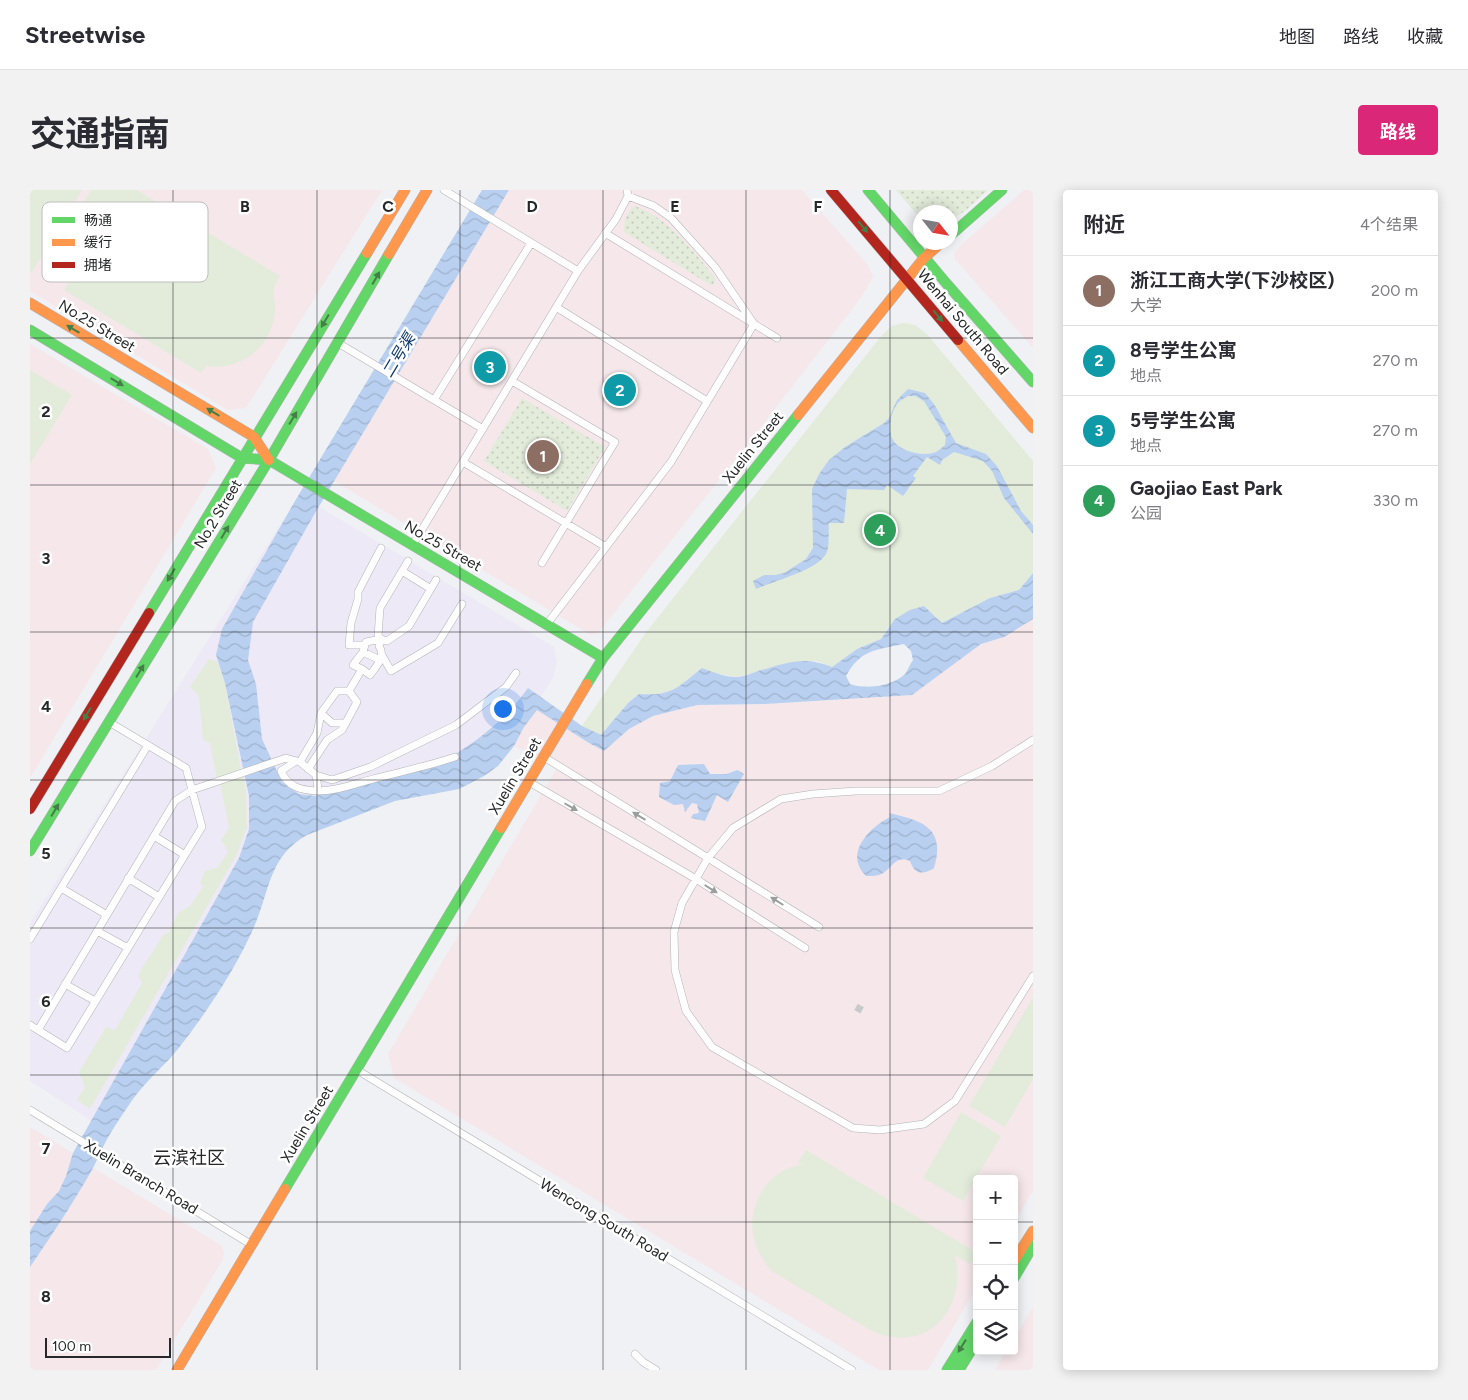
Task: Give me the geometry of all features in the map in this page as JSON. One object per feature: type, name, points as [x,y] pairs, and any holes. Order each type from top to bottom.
[{"type":"main road","name":"No.2 Street","points":[[30,809],[404,190]]},
{"type":"main road","name":"No.2 Street","points":[[30,851],[269,460],[427,190]]},
{"type":"main road","name":"Wenhai South Road","points":[[831,190],[1033,428]]},
{"type":"main road","name":"Wenhai South Road","points":[[868,190],[924,258],[1033,382]]},
{"type":"main road","points":[[958,228],[1002,190]]},
{"type":"main road","name":"Xuelin Street","points":[[176,1370],[604,658],[907,279],[933,250]]},
{"type":"main road","name":"No.25 Street","points":[[30,303],[254,437],[269,460],[604,658]]},
{"type":"main road","name":"No.25 Street","points":[[30,330],[242,458],[269,460]]},
{"type":"main road","points":[[1018,1255],[1033,1231]]},
{"type":"main road","points":[[1018,1271],[1033,1246]]},
{"type":"main road","points":[[947,1370],[973,1328]]},
{"type":"main road","points":[[959,1370],[973,1347]]},
{"type":"street","points":[[444,190],[578,271]]},
{"type":"street","points":[[412,546],[578,271],[616,220],[628,193],[654,206],[671,218],[714,267],[754,324]]},
{"type":"street","points":[[605,233],[777,338]]},
{"type":"street","points":[[434,400],[531,243]]},
{"type":"street","points":[[556,307],[708,401]]},
{"type":"street","points":[[546,624],[671,462],[754,324]]},
{"type":"street","points":[[338,342],[483,429]]},
{"type":"street","points":[[512,381],[615,442],[542,563]]},
{"type":"street","points":[[463,462],[606,547]]},
{"type":"street","points":[[381,548],[358,592],[351,623],[349,645],[364,648],[381,658],[391,671],[438,643],[462,604]]},
{"type":"street","points":[[408,561],[380,608],[378,636],[381,639],[379,646],[383,652],[381,658],[370,675],[354,665],[366,642],[381,639],[387,641],[409,626],[436,580]]},
{"type":"street","points":[[402,571],[431,589]]},
{"type":"street","points":[[349,691],[362,669]]},
{"type":"street","points":[[38,1030],[175,801],[192,790],[286,758],[298,761],[316,775],[332,780],[370,767],[456,725],[506,687],[516,673]]},
{"type":"street","points":[[349,691],[337,691],[321,713],[317,733],[298,761],[281,771],[284,778],[292,786],[304,790],[332,791],[455,757]]},
{"type":"street","points":[[308,768],[327,740],[342,730],[346,723],[357,702],[349,691]]},
{"type":"street","points":[[321,713],[332,723],[346,723]]},
{"type":"street","points":[[30,1025],[67,1048],[202,827],[186,768],[109,722]]},
{"type":"street","points":[[1033,740],[992,766],[939,791],[856,791],[813,794],[781,799],[733,828],[708,858],[682,902],[674,932],[675,970],[686,1011],[712,1047],[854,1128],[880,1130],[924,1124],[955,1101],[1033,976]]},
{"type":"street","points":[[30,939],[148,745]]},
{"type":"street","points":[[544,758],[818,927]]},
{"type":"street","points":[[316,775],[317,791]]},
{"type":"street","points":[[529,782],[696,879],[806,948]]},
{"type":"street","points":[[154,836],[185,855]]},
{"type":"street","points":[[128,878],[159,897]]},
{"type":"street","points":[[61,888],[107,915]]},
{"type":"street","points":[[97,931],[128,948]]},
{"type":"street","points":[[65,984],[95,1001]]},
{"type":"street","name":"Wencong South Road","points":[[357,1070],[852,1370]]},
{"type":"street","name":"Xuelin Branch Road","points":[[30,1110],[252,1245]]},
{"type":"street","points":[[635,1354],[643,1362],[656,1370]]},
{"type":"shaded area","points":[[30,190],[382,190],[246,408],[228,410],[30,291]]},
{"type":"shaded area","points":[[509,190],[802,190],[868,265],[873,277],[863,295],[757,432],[598,633],[591,635],[334,481]]},
{"type":"shaded area","points":[[1024,190],[1033,190],[1033,348],[955,259],[954,253]]},
{"type":"shaded area","points":[[30,344],[208,449],[216,468],[30,778]]},
{"type":"shaded area","points":[[299,495],[554,647],[557,661],[553,678],[509,746],[305,810],[106,1130],[30,1081],[30,923]]},
{"type":"shaded area","points":[[1033,619],[1033,1191],[1018,1216],[1018,1175],[973,1175],[973,1294],[928,1370],[879,1370],[394,1078],[388,1054],[558,766],[514,746],[524,727],[537,709],[604,751],[629,729],[653,716],[697,705],[765,704],[912,695],[981,644],[1004,637]]},
{"type":"shaded area","points":[[30,1127],[73,1153],[59,1191],[47,1204],[30,1231]]},
{"type":"shaded area","points":[[93,1168],[221,1245],[224,1252],[222,1261],[156,1370],[30,1370],[30,1267],[63,1218]]},
{"type":"shaded area","points":[[1033,1307],[1033,1370],[995,1370],[1004,1355],[1018,1355],[1018,1331]]},
{"type":"green space","points":[[30,190],[82,190],[75,202],[42,202],[42,256],[32,272],[30,271]]},
{"type":"green space","points":[[91,190],[137,190],[157,202],[84,202]]},
{"type":"green space","points":[[896,190],[988,190],[958,216],[958,205],[913,205],[913,210]]},
{"type":"green space","points":[[634,206],[658,218],[680,236],[716,279],[712,286],[624,232],[626,218]]},
{"type":"green space","points":[[208,233],[280,276],[273,293],[275,309],[273,322],[269,334],[262,345],[243,360],[219,367],[206,366],[201,373],[64,290],[69,282],[208,282]]},
{"type":"green space","points":[[903,323],[915,325],[926,333],[1033,461],[1033,573],[1019,590],[990,598],[942,623],[924,606],[887,629],[881,639],[857,649],[832,667],[817,661],[788,663],[739,677],[717,674],[702,668],[680,686],[667,692],[639,694],[628,703],[601,736],[582,726],[647,631],[882,335],[892,326]]},
{"type":"green space","points":[[30,370],[72,395],[30,464]]},
{"type":"green space","points":[[522,398],[605,447],[567,511],[484,461]]},
{"type":"green space","points":[[209,659],[217,661],[225,683],[241,770],[217,779],[210,743],[203,740],[199,696],[190,687]]},
{"type":"green space","points":[[243,775],[246,791],[247,827],[236,856],[90,1109],[77,1100],[85,1087],[79,1072],[106,1027],[115,1030],[142,983],[138,975],[163,935],[168,933],[179,912],[190,906],[203,887],[200,882],[205,871],[217,868],[228,852],[221,840],[229,827],[220,783]]},
{"type":"green space","points":[[1033,997],[1033,1079],[1005,1127],[969,1106]]},
{"type":"green space","points":[[961,1112],[1001,1136],[978,1175],[973,1175],[973,1184],[963,1201],[923,1178]]},
{"type":"green space","points":[[806,1150],[973,1251],[973,1259],[970,1264],[955,1255],[957,1275],[955,1294],[948,1310],[938,1323],[924,1332],[908,1337],[890,1337],[870,1330],[770,1270],[755,1243],[752,1226],[753,1214],[762,1191],[770,1181],[779,1173],[802,1165],[798,1162]]},
{"type":"water","name":"二号渠","points":[[482,190],[509,190],[315,513],[253,622],[248,660],[256,684],[262,739],[282,782],[299,794],[315,796],[450,757],[493,727],[528,688],[582,726],[601,735],[628,703],[639,694],[667,692],[680,686],[702,668],[730,677],[741,677],[778,665],[803,661],[822,663],[832,667],[857,649],[881,639],[895,619],[910,610],[924,606],[942,623],[990,598],[1019,590],[1033,573],[1033,619],[1004,637],[981,644],[912,695],[765,704],[697,705],[653,716],[629,729],[604,751],[537,710],[524,727],[514,746],[498,766],[484,776],[459,789],[395,801],[307,835],[294,844],[277,864],[254,927],[220,990],[178,1049],[133,1099],[118,1121],[93,1168],[55,1231],[30,1267],[30,1231],[47,1204],[59,1191],[73,1153],[239,858],[249,829],[249,796],[225,683],[216,655],[222,629],[295,501]],"holes":[[[904,644],[911,651],[913,660],[905,674],[886,684],[871,687],[856,686],[850,684],[846,676],[857,660],[870,652]]]},
{"type":"water","points":[[908,389],[925,393],[934,404],[956,443],[986,454],[997,466],[1021,511],[1033,525],[1033,534],[1004,498],[992,471],[983,461],[954,452],[942,460],[940,465],[927,457],[913,476],[916,478],[903,496],[887,485],[884,490],[847,489],[844,523],[829,523],[827,551],[821,560],[794,575],[756,589],[753,581],[764,575],[784,573],[806,559],[813,548],[812,489],[819,474],[829,460],[845,447],[884,423],[889,418],[897,400]],"holes":[[[908,396],[915,396],[924,401],[946,437],[945,445],[936,452],[919,454],[901,448],[891,436],[891,421],[896,406]]]},
{"type":"water","points":[[704,764],[710,774],[727,774],[737,770],[744,774],[728,802],[717,795],[705,821],[691,818],[693,814],[699,813],[697,804],[692,803],[685,812],[683,804],[674,805],[659,797],[660,783],[670,781],[678,765]]},
{"type":"water","points":[[889,813],[912,819],[929,828],[937,844],[934,868],[922,873],[914,869],[910,861],[905,859],[897,861],[883,873],[866,876],[860,868],[857,859],[858,850],[868,834],[890,817]]},
{"type":"tunnel","points":[[856,1007],[865,1012]]},
{"type":"traffic: fast","points":[[868,190],[1033,382]]},
{"type":"traffic: fast","points":[[958,229],[1002,190]]},
{"type":"traffic: fast","points":[[149,613],[367,253]]},
{"type":"traffic: fast","points":[[30,851],[269,460],[389,254]]},
{"type":"traffic: fast","points":[[30,330],[242,458],[269,460],[603,658]]},
{"type":"traffic: fast","points":[[587,684],[603,658],[798,415]]},
{"type":"traffic: fast","points":[[285,1189],[501,828]]},
{"type":"traffic: fast","points":[[1018,1271],[1033,1246]]},
{"type":"traffic: fast","points":[[947,1370],[973,1328]]},
{"type":"traffic: fast","points":[[959,1370],[973,1347]]},
{"type":"traffic: slow","points":[[367,253],[405,190]]},
{"type":"traffic: slow","points":[[389,254],[427,190]]},
{"type":"traffic: slow","points":[[798,415],[924,258],[933,250]]},
{"type":"traffic: slow","points":[[30,303],[254,437],[269,460]]},
{"type":"traffic: slow","points":[[958,340],[1033,428]]},
{"type":"traffic: slow","points":[[501,828],[587,684]]},
{"type":"traffic: slow","points":[[177,1370],[285,1189]]},
{"type":"traffic: slow","points":[[1018,1255],[1033,1231]]},
{"type":"traffic: jam","points":[[831,190],[958,340]]},
{"type":"traffic: jam","points":[[30,809],[149,613]]},
{"type":"place","name":"5号学生公寓","points":[[490,367]]},
{"type":"place","name":"8号学生公寓","points":[[620,390]]},
{"type":"place","name":"浙江工商大学(下沙校区)","points":[[543,456]]},
{"type":"place","name":"Gaojiao East Park","points":[[880,530]]},
{"type":"district","name":"云滨社区","points":[[189,1158]]}]
